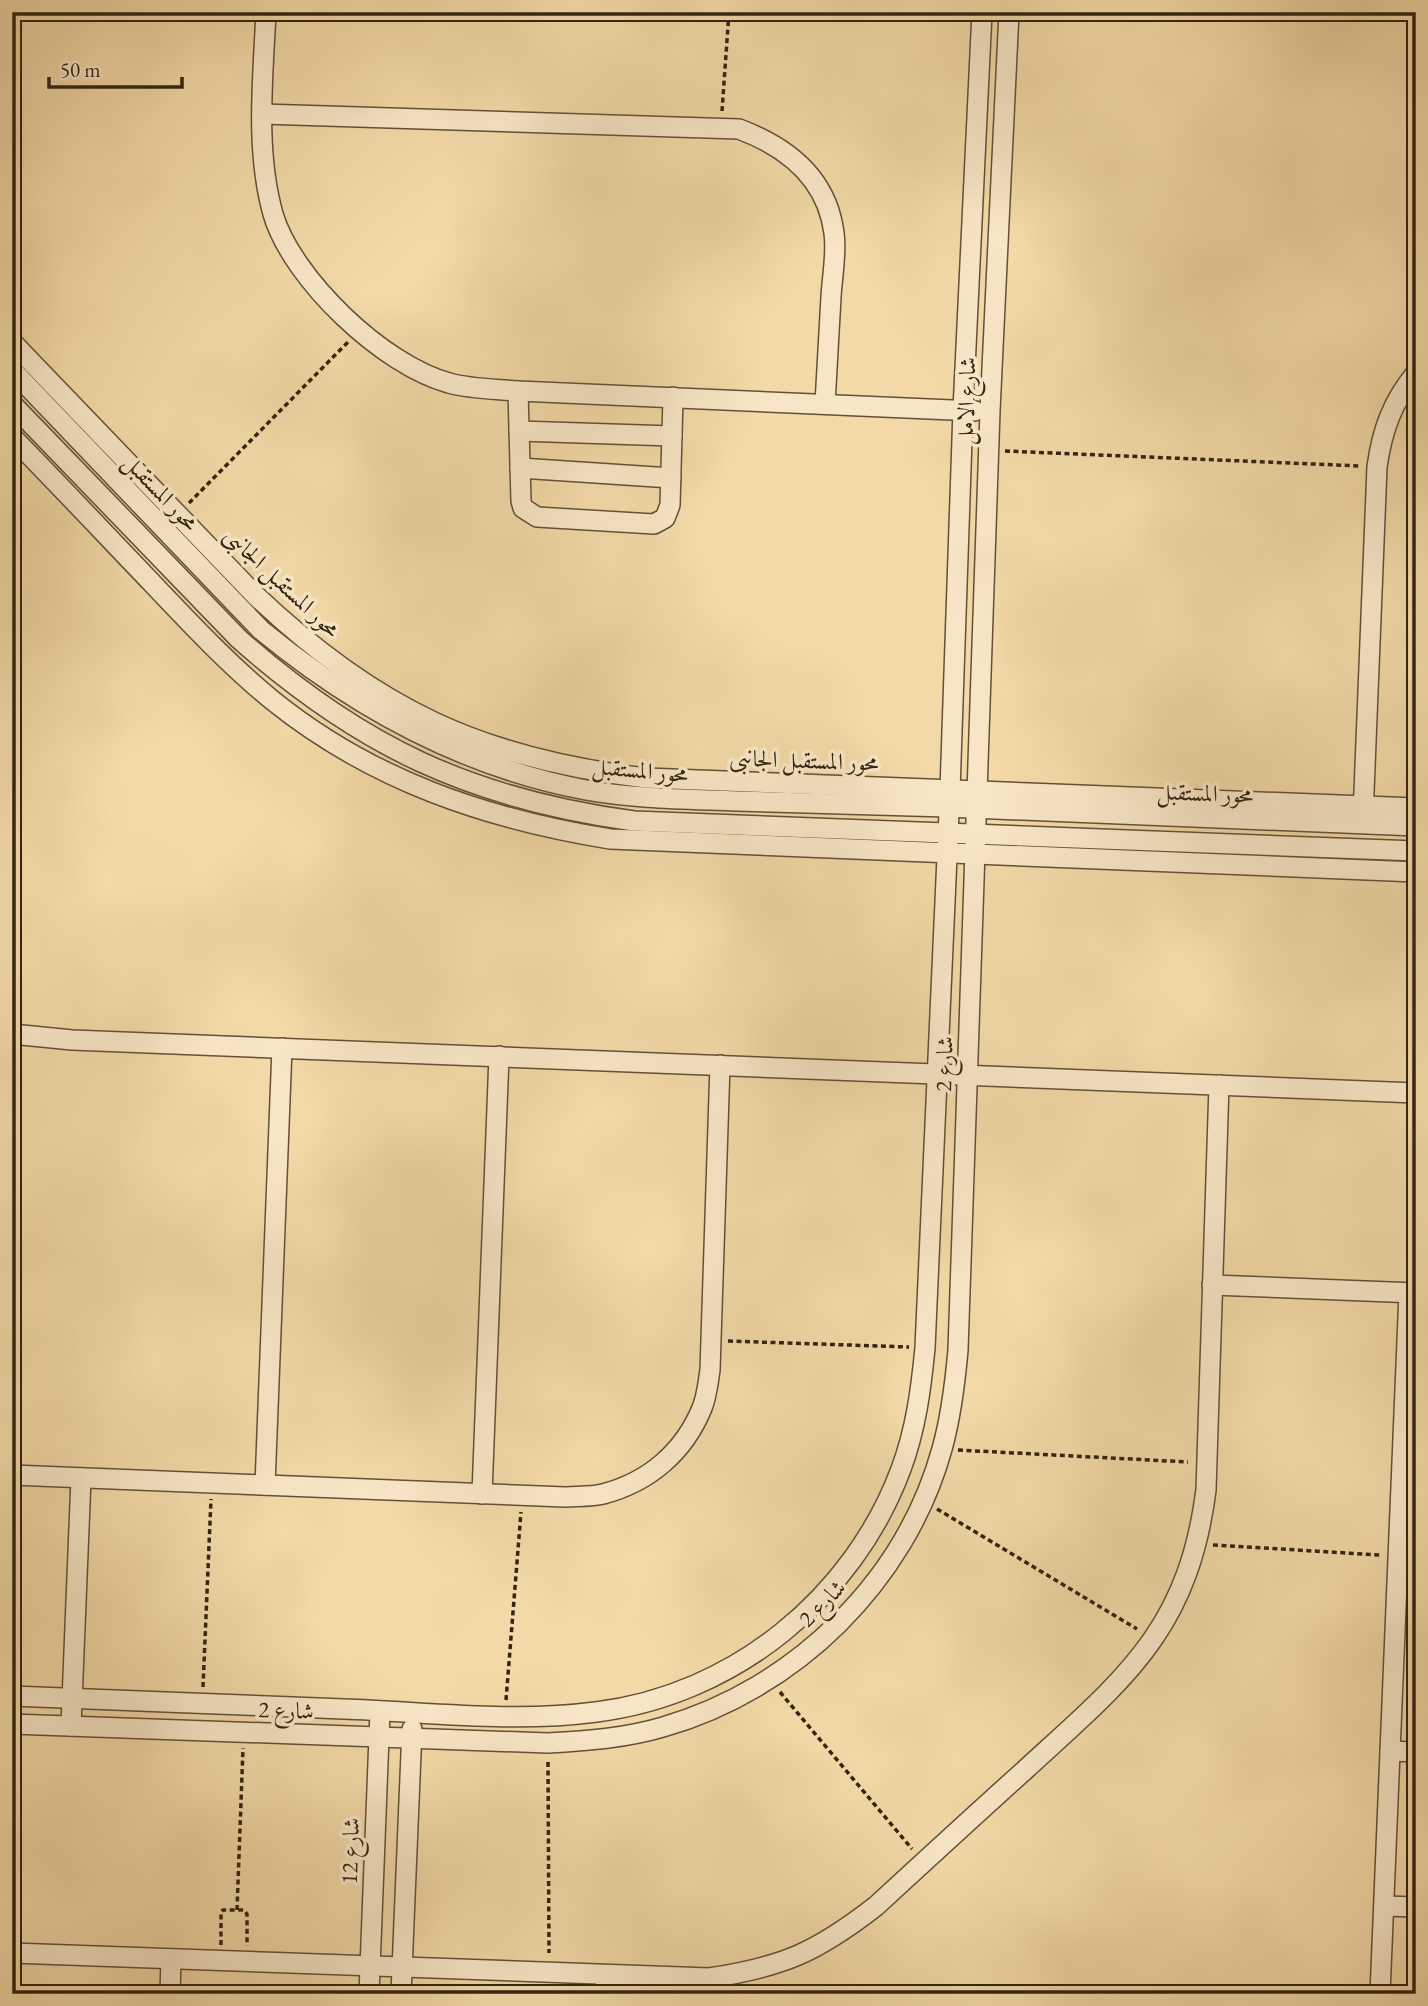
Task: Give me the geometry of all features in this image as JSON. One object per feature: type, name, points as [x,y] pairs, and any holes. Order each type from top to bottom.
[{"type":"street","points":[[266,12],[262,114],[265,171],[274,216],[292,253],[316,287],[359,331],[411,366],[449,383],[518,391],[990,411]]},
{"type":"street","name":"شارع الامل","points":[[950,799],[963,410],[982,12]]},
{"type":"street","name":"شارع الامل","points":[[978,800],[988,450],[1009,12]]},
{"type":"street","points":[[262,114],[721,128],[739,129],[767,140],[792,156],[812,178],[826,205],[834,234],[825,404]]},
{"type":"street","name":"محور المستقبل الجانبى","points":[[12,342],[255,596],[295,633],[338,668],[385,697],[433,723],[484,744],[591,772],[950,799],[1363,815],[1416,808]]},
{"type":"street","name":"محور المستقبل","points":[[12,370],[261,630],[302,664],[345,694],[390,721],[437,744],[536,779],[639,798],[950,799]]},
{"type":"street","points":[[1416,373],[1390,412],[1381,439],[1377,467],[1363,815],[1416,826]]},
{"type":"street","points":[[518,391],[523,508],[537,517],[654,524],[668,513],[673,397]]},
{"type":"street","name":"محور المستقبل","points":[[12,404],[239,639],[276,672],[356,729],[399,753],[490,790],[537,804],[634,821],[976,845],[1416,850]]},
{"type":"street","points":[[519,431],[672,436]]},
{"type":"street","points":[[12,437],[227,661],[274,701],[324,737],[377,768],[433,793],[550,830],[610,839],[948,843]]},
{"type":"street","points":[[520,468],[671,478]]},
{"type":"street","name":"شارع 2","points":[[12,1696],[504,1716],[597,1712],[677,1692],[715,1676],[784,1632],[814,1605],[842,1575],[886,1506],[914,1429],[922,1388],[950,799]]},
{"type":"street","name":"شارع 2","points":[[12,1724],[412,1740],[548,1743],[587,1741],[663,1727],[700,1715],[736,1699],[769,1679],[812,1647],[860,1601],[898,1548],[923,1501],[942,1449],[953,1400],[958,1350],[978,800]]},
{"type":"street","points":[[976,845],[1416,872]]},
{"type":"street","points":[[12,1034],[282,1048],[1416,1093]]},
{"type":"street","points":[[265,1485],[282,1048]]},
{"type":"street","points":[[482,1494],[499,1056]]},
{"type":"street","points":[[12,1475],[565,1497],[601,1495],[634,1483],[664,1464],[688,1437],[703,1405],[710,1370],[720,1065]]},
{"type":"street","points":[[12,1953],[549,1973],[606,1984],[709,1978],[755,1971],[799,1956],[839,1934],[876,1906],[1113,1690],[1154,1639],[1179,1593],[1197,1544],[1203,1517],[1208,1463],[1219,1085]]},
{"type":"street","points":[[1212,1285],[1412,1293],[1380,1994]]},
{"type":"street","points":[[71,1727],[81,1478]]},
{"type":"street","name":"شارع 12","points":[[369,1994],[380,1711]]},
{"type":"street","points":[[401,1994],[413,1712]]},
{"type":"street","points":[[1390,1751],[1416,1752]]},
{"type":"street","points":[[1384,1906],[1416,1908]]},
{"type":"street","points":[[170,1994],[171,1959]]},
{"type":"path","points":[[721,128],[729,12]]},
{"type":"path","points":[[177,514],[359,331]]},
{"type":"path","points":[[988,450],[1377,467]]},
{"type":"path","points":[[711,1340],[925,1348]]},
{"type":"path","points":[[942,1449],[1208,1463]]},
{"type":"path","points":[[202,1703],[212,1483]]},
{"type":"path","points":[[504,1716],[523,1496]]},
{"type":"path","points":[[923,1501],[1154,1639]]},
{"type":"path","points":[[1197,1544],[1398,1556]]},
{"type":"path","points":[[769,1679],[923,1862]]},
{"type":"path","points":[[237,1910],[244,1733]]},
{"type":"path","points":[[548,1743],[549,1973]]},
{"type":"path","points":[[221,1961],[221,1912],[237,1910],[246,1911],[247,1914],[247,1962]]}]
